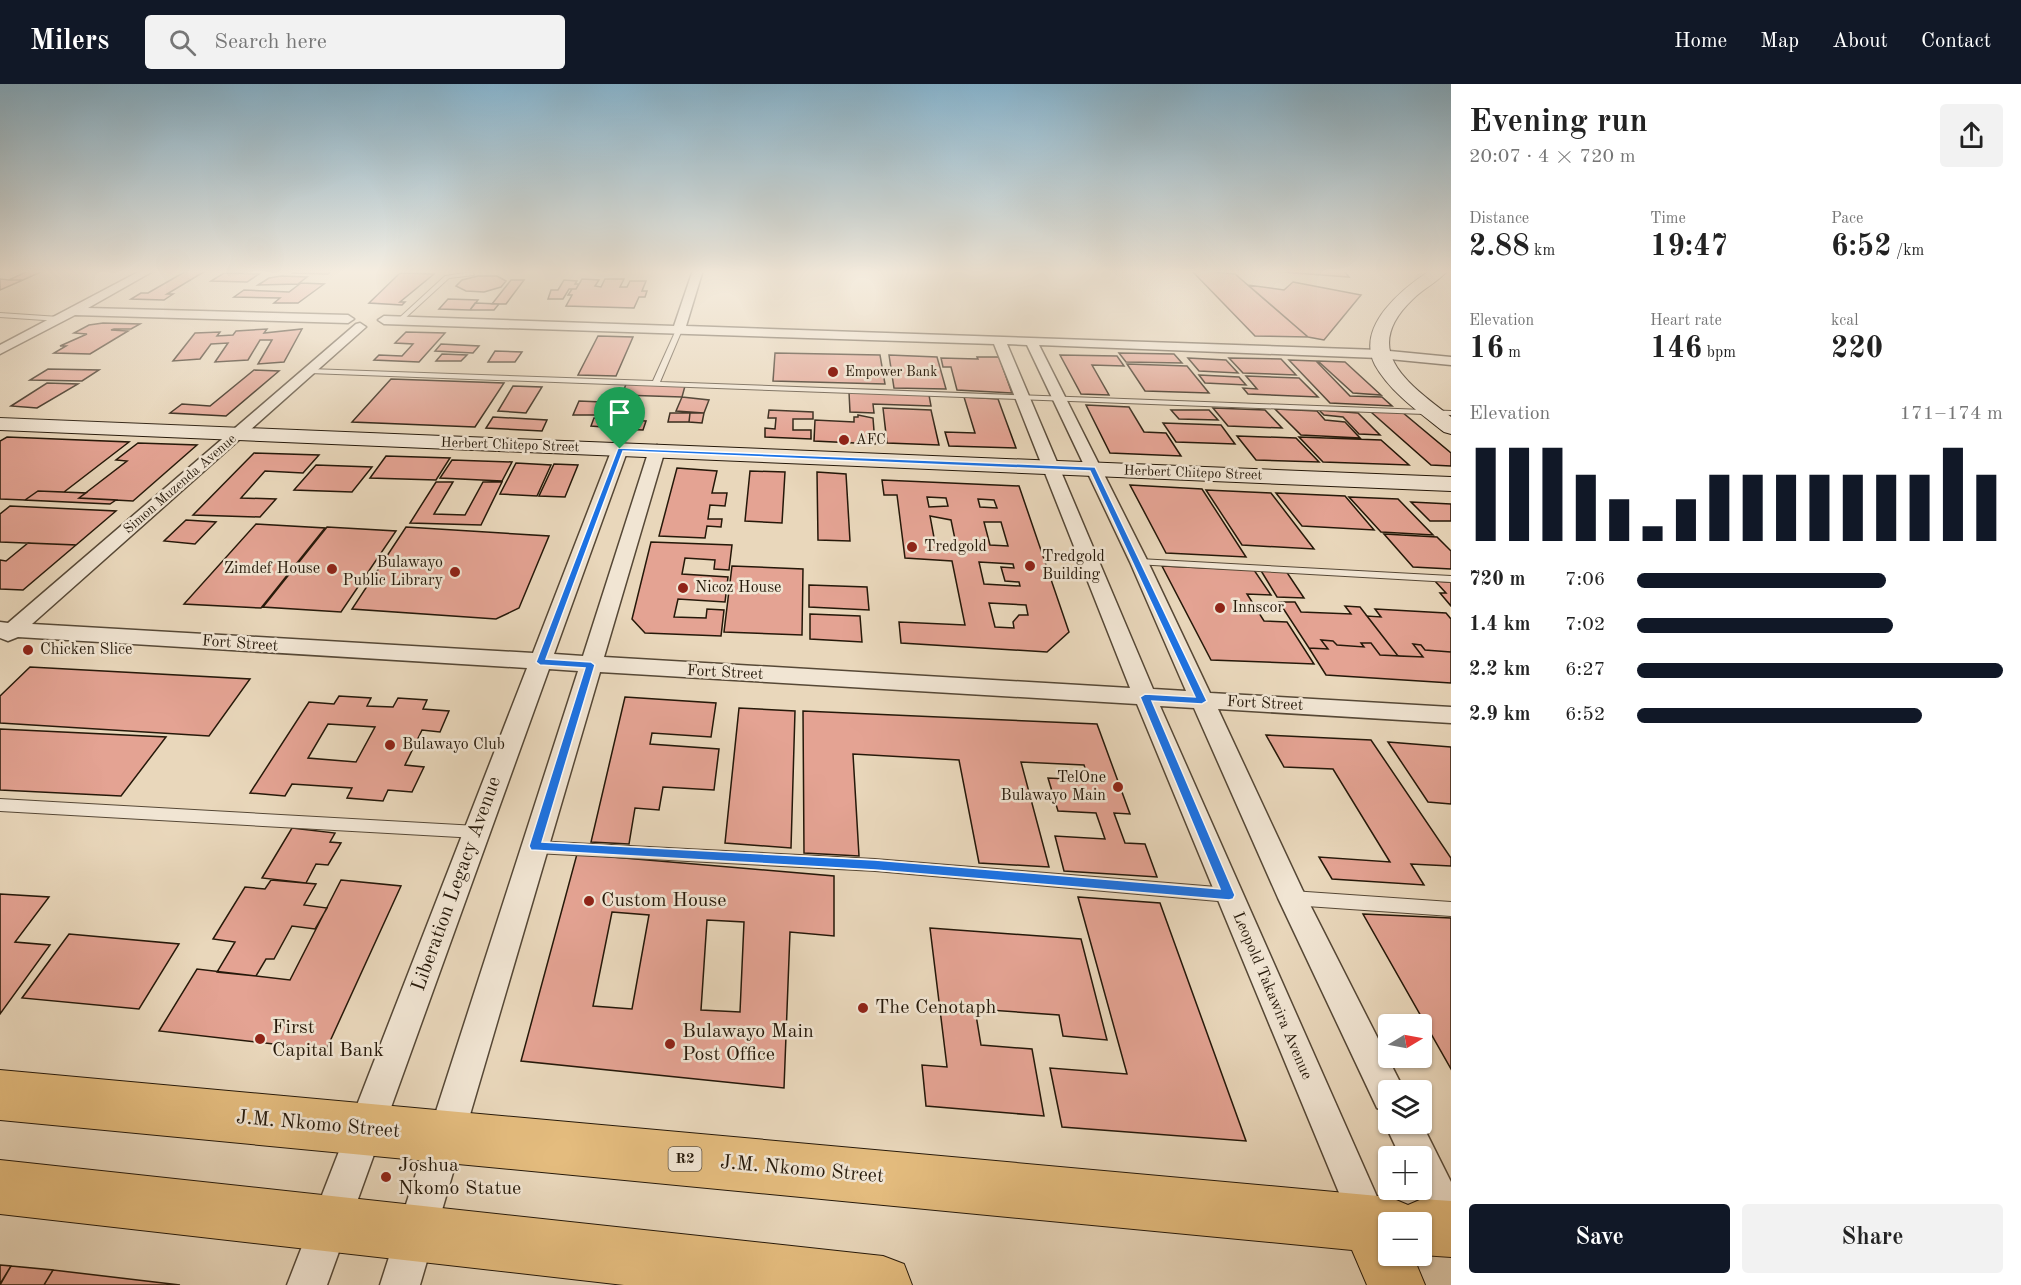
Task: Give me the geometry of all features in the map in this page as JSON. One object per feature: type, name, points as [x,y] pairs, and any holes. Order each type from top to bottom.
[{"type":"highway","name":"J.M. Nkomo Street","points":[[0,1095],[1378,1224]]},
{"type":"highway","points":[[0,1187],[883,1285]]},
{"type":"highway","name":"J.M. Nkomo Street","points":[[1432,1228],[1451,1229]]},
{"type":"highway","name":"Leopold Takawira Avenue","points":[[1395,1266],[1396,1285]]},
{"type":"street","points":[[0,350],[46,326]]},
{"type":"street","name":"Simon Muzenda Avenue","points":[[4,633],[309,370],[350,326]]},
{"type":"street","points":[[569,326],[1379,354],[1451,361]]},
{"type":"street","points":[[679,330],[680,326]]},
{"type":"street","points":[[1386,326],[1382,333],[1379,354],[1394,376],[1451,428]]},
{"type":"street","name":"Leopold Takawira Avenue","points":[[999,340],[1229,895],[1388,1212]]},
{"type":"street","points":[[1030,341],[1139,562],[1292,898],[1381,1080]]},
{"type":"street","name":"Herbert Chitepo Street","points":[[0,424],[1451,484]]},
{"type":"street","name":"Liberation Legacy Avenue","points":[[307,1285],[620,449]]},
{"type":"street","points":[[400,1285],[657,450]]},
{"type":"street","name":"Fort Street","points":[[4,633],[1451,715]]},
{"type":"street","points":[[1432,1184],[1451,1223]]},
{"type":"lane","points":[[656,383],[679,330]]},
{"type":"lane","points":[[309,370],[1451,413]]},
{"type":"lane","points":[[1139,562],[1451,579]]},
{"type":"lane","points":[[0,805],[477,832]]},
{"type":"lane","points":[[535,846],[875,865],[1229,895]]},
{"type":"lane","points":[[1292,898],[1451,909]]},
{"type":"building","points":[[87,326],[136,326],[131,329],[111,330],[128,331],[90,354],[54,353],[66,346],[60,346],[87,334],[74,333]]},
{"type":"building","points":[[1245,326],[1295,326],[1308,337],[1255,336]]},
{"type":"building","points":[[1295,326],[1335,326],[1324,340],[1308,337]]},
{"type":"building","points":[[267,329],[264,333],[302,329],[284,362],[258,364],[272,340],[260,340],[248,360],[215,362],[228,343],[211,344],[200,359],[173,361],[195,333],[220,332],[217,336],[233,335],[236,331]]},
{"type":"building","points":[[406,332],[445,333],[419,362],[374,360],[379,355],[402,356],[413,344],[395,343]]},
{"type":"building","points":[[598,336],[633,337],[616,376],[578,375]]},
{"type":"building","points":[[441,344],[479,346],[473,353],[435,351]]},
{"type":"building","points":[[495,351],[522,352],[515,362],[488,362]]},
{"type":"building","points":[[775,353],[880,355],[885,384],[773,381]]},
{"type":"building","points":[[1119,353],[1174,354],[1182,363],[1126,362]]},
{"type":"building","points":[[442,354],[467,355],[461,361],[436,361]]},
{"type":"building","points":[[889,355],[937,357],[946,389],[894,388]]},
{"type":"building","points":[[1060,355],[1117,356],[1124,366],[1092,365],[1109,395],[1081,394]]},
{"type":"building","points":[[977,357],[999,357],[1012,393],[957,390],[951,367],[943,367],[941,358],[978,359]]},
{"type":"building","points":[[1188,358],[1226,360],[1238,373],[1199,371]]},
{"type":"building","points":[[1229,358],[1281,359],[1296,375],[1243,373]]},
{"type":"building","points":[[1289,360],[1316,361],[1350,396],[1382,397],[1392,406],[1330,403]]},
{"type":"building","points":[[1318,361],[1345,362],[1381,395],[1353,393]]},
{"type":"building","points":[[1127,364],[1187,366],[1209,393],[1145,391]]},
{"type":"building","points":[[48,369],[99,370],[82,381],[30,380]]},
{"type":"building","points":[[254,370],[279,371],[226,416],[170,413],[182,404],[210,406]]},
{"type":"building","points":[[1199,375],[1239,377],[1246,385],[1205,383]]},
{"type":"building","points":[[1246,376],[1299,378],[1318,397],[1248,394],[1243,388],[1257,389]]},
{"type":"building","points":[[391,379],[504,383],[475,427],[352,422]]},
{"type":"building","points":[[47,383],[78,384],[37,408],[11,406]]},
{"type":"building","points":[[626,384],[685,386],[682,397],[622,395]]},
{"type":"building","points":[[513,386],[542,387],[526,413],[498,411]]},
{"type":"building","points":[[849,392],[929,395],[931,406],[873,404],[874,413],[850,412]]},
{"type":"building","points":[[682,397],[709,400],[704,413],[676,411]]},
{"type":"building","points":[[964,397],[998,399],[1016,448],[949,446],[945,432],[975,433]]},
{"type":"building","points":[[579,401],[602,402],[597,415],[573,415]]},
{"type":"building","points":[[1086,405],[1129,407],[1144,432],[1166,433],[1181,456],[1110,453]]},
{"type":"building","points":[[883,408],[931,410],[939,445],[887,443]]},
{"type":"building","points":[[1213,408],[1265,410],[1282,428],[1228,426]]},
{"type":"building","points":[[1275,409],[1317,411],[1325,420],[1345,422],[1360,438],[1301,435]]},
{"type":"building","points":[[769,410],[813,412],[813,419],[793,419],[793,430],[811,430],[811,439],[765,437],[765,428],[775,429],[776,418],[768,418]]},
{"type":"building","points":[[1171,410],[1209,410],[1218,420],[1179,419]]},
{"type":"building","points":[[1319,410],[1358,413],[1380,435],[1359,434],[1343,417],[1324,415]]},
{"type":"building","points":[[1371,412],[1402,412],[1451,453],[1451,466],[1431,465]]},
{"type":"building","points":[[670,413],[690,413],[689,422],[668,422]]},
{"type":"building","points":[[690,413],[704,413],[702,423],[689,422]]},
{"type":"building","points":[[858,415],[873,418],[875,444],[814,441],[815,420],[854,422],[854,417]]},
{"type":"building","points":[[493,417],[547,420],[542,431],[486,428]]},
{"type":"building","points":[[594,418],[606,418],[603,427],[591,426]]},
{"type":"building","points":[[623,420],[646,421],[643,430],[620,429]]},
{"type":"building","points":[[1163,423],[1221,425],[1235,444],[1176,442]]},
{"type":"building","points":[[1237,436],[1296,438],[1319,462],[1256,460]]},
{"type":"building","points":[[7,437],[129,442],[64,492],[38,491],[25,500],[0,499],[0,441]]},
{"type":"building","points":[[1299,437],[1381,440],[1409,465],[1323,462]]},
{"type":"building","points":[[138,443],[197,445],[133,501],[79,498],[127,461],[116,460]]},
{"type":"building","points":[[254,453],[319,455],[303,473],[265,471],[241,498],[276,499],[260,517],[193,515]]},
{"type":"building","points":[[386,456],[450,458],[436,480],[370,478]]},
{"type":"building","points":[[452,460],[512,462],[502,481],[440,478]]},
{"type":"building","points":[[516,463],[551,465],[537,496],[500,494]]},
{"type":"building","points":[[554,464],[578,465],[565,497],[539,496]]},
{"type":"building","points":[[316,465],[372,467],[352,492],[294,490]]},
{"type":"building","points":[[677,468],[717,471],[712,493],[727,493],[725,506],[710,505],[708,519],[722,519],[721,527],[707,526],[705,538],[659,536]]},
{"type":"building","points":[[750,471],[785,472],[782,523],[745,521]]},
{"type":"building","points":[[817,472],[846,474],[850,541],[818,540]]},
{"type":"building","name":"Tredgold Building","points":[[882,480],[1019,486],[1069,632],[1047,652],[901,643],[899,622],[965,625],[952,561],[905,558],[897,495],[884,495]],"holes":[[[927,497],[946,498],[948,506],[929,507]],[[978,499],[994,500],[997,508],[980,507]],[[930,516],[951,520],[956,544],[935,543]],[[984,522],[1001,522],[1008,546],[990,545]],[[979,562],[1013,564],[1014,568],[1001,567],[1005,581],[1019,582],[1020,586],[984,584]],[[989,603],[1026,605],[1028,615],[1019,615],[1013,622],[1014,628],[995,627]]]},
{"type":"building","points":[[436,482],[453,482],[434,514],[465,515],[483,482],[502,482],[481,525],[410,523]]},
{"type":"building","points":[[1130,485],[1202,489],[1246,557],[1166,553]]},
{"type":"building","points":[[1206,490],[1271,493],[1314,549],[1242,545]]},
{"type":"building","points":[[38,491],[86,493],[79,498],[116,500],[110,504],[25,500]]},
{"type":"building","points":[[1276,493],[1345,496],[1374,530],[1302,526]]},
{"type":"building","points":[[1349,497],[1398,499],[1433,535],[1381,532]]},
{"type":"building","points":[[1411,502],[1451,504],[1451,521],[1430,521]]},
{"type":"building","points":[[10,506],[116,511],[76,545],[0,542],[0,514]]},
{"type":"building","points":[[186,520],[216,522],[195,544],[164,541]]},
{"type":"building","points":[[256,524],[325,528],[261,608],[184,604]]},
{"type":"building","name":"Zimdef House","points":[[327,527],[396,531],[341,612],[263,607]]},
{"type":"building","name":"Bulawayo Public Library","points":[[406,527],[549,536],[519,608],[496,619],[352,609]]},
{"type":"building","points":[[1384,534],[1437,537],[1451,551],[1451,569],[1413,567]]},
{"type":"building","name":"Nicoz House","points":[[651,542],[732,545],[729,570],[714,569],[715,560],[685,558],[682,574],[728,577],[725,602],[678,599],[674,617],[706,618],[707,609],[724,610],[721,636],[645,633],[632,619]]},
{"type":"building","points":[[28,543],[76,545],[23,590],[0,589],[0,560],[6,561]]},
{"type":"building","points":[[732,566],[803,569],[802,635],[724,632]]},
{"type":"building","name":"Innscor","points":[[1162,566],[1254,570],[1271,595],[1247,594],[1264,621],[1287,622],[1314,664],[1211,660]]},
{"type":"building","points":[[1260,569],[1286,571],[1304,598],[1277,597]]},
{"type":"building","points":[[1435,581],[1451,582],[1451,606],[1440,593],[1446,593]]},
{"type":"building","points":[[809,585],[867,587],[869,610],[809,607]]},
{"type":"building","points":[[1279,602],[1295,602],[1301,612],[1351,614],[1345,606],[1360,607],[1398,656],[1380,655],[1371,643],[1361,643],[1364,647],[1337,645],[1333,641],[1321,640],[1328,649],[1309,648]]},
{"type":"building","points":[[1375,609],[1446,613],[1451,619],[1451,652],[1425,650],[1421,645],[1413,644],[1423,657],[1398,656],[1367,616],[1381,617]]},
{"type":"building","points":[[810,614],[860,616],[862,642],[810,639]]},
{"type":"building","points":[[1321,640],[1333,641],[1337,645],[1364,647],[1361,643],[1371,643],[1380,655],[1423,657],[1413,644],[1421,645],[1425,650],[1451,652],[1451,683],[1326,675],[1309,648],[1328,649]]},
{"type":"building","points":[[30,667],[250,679],[209,736],[0,723],[0,696]]},
{"type":"building","name":"Bulawayo Club","points":[[339,696],[371,698],[367,706],[393,707],[398,698],[427,700],[423,709],[449,711],[440,732],[422,730],[405,765],[424,767],[412,792],[388,790],[383,801],[347,798],[352,788],[292,784],[285,796],[250,793],[309,702],[334,704]],"holes":[[[328,724],[375,727],[356,762],[308,758]]]},
{"type":"building","points":[[625,697],[716,703],[711,737],[652,733],[650,744],[719,749],[714,790],[663,787],[659,810],[635,808],[629,844],[591,842]]},
{"type":"building","points":[[739,708],[795,711],[791,848],[725,843]]},
{"type":"building","points":[[803,711],[1097,724],[1130,814],[1114,813],[1125,843],[1145,844],[1157,877],[1064,871],[1055,836],[1105,839],[1096,813],[1058,811],[1048,778],[1089,780],[1084,765],[1021,762],[1049,867],[979,863],[959,760],[853,754],[859,856],[804,853]]},
{"type":"building","points":[[0,729],[166,737],[121,796],[0,790]]},
{"type":"building","points":[[1266,735],[1371,740],[1451,858],[1451,866],[1411,864],[1424,885],[1332,879],[1319,857],[1390,862],[1333,769],[1284,767]]},
{"type":"building","points":[[1388,742],[1451,747],[1451,804],[1428,802]]},
{"type":"building","points":[[292,828],[335,833],[330,842],[341,843],[328,865],[316,864],[306,883],[262,878]]},
{"type":"building","points":[[577,854],[834,876],[834,936],[790,932],[784,1088],[521,1061]],"holes":[[[612,912],[649,915],[632,1009],[593,1006]],[[707,920],[744,922],[740,1012],[701,1010]]]},
{"type":"building","points":[[271,880],[316,884],[304,905],[327,908],[315,929],[292,926],[274,959],[266,959],[256,976],[217,972],[235,942],[213,939],[245,887],[265,889]]},
{"type":"building","points":[[341,880],[401,886],[326,1050],[159,1031],[197,969],[290,980]]},
{"type":"building","points":[[0,894],[49,897],[15,942],[50,945],[0,1014]]},
{"type":"building","points":[[1078,897],[1160,903],[1246,1141],[1062,1127],[1050,1068],[1127,1074]]},
{"type":"building","points":[[1363,914],[1451,918],[1451,1069],[1432,1036],[1432,1014],[1420,1014]]},
{"type":"building","points":[[930,928],[1081,939],[1107,1040],[1063,1036],[1059,1015],[975,1009],[981,1045],[1032,1049],[1044,1116],[926,1106],[922,1065],[947,1067]]},
{"type":"building","points":[[69,934],[179,944],[139,1009],[22,998]]},
{"type":"building","points":[[0,1265],[11,1266],[0,1284]]},
{"type":"building","points":[[11,1266],[53,1270],[44,1285],[0,1285]]},
{"type":"building","points":[[53,1270],[180,1285],[44,1285]]},
{"type":"place","name":"Empower Bank","points":[[833,372]]},
{"type":"place","name":"AFC","points":[[844,440]]},
{"type":"place","name":"Tredgold","points":[[912,547]]},
{"type":"place","name":"Tredgold Building","points":[[1030,566]]},
{"type":"place","name":"Zimdef House","points":[[332,569]]},
{"type":"place","name":"Bulawayo Public Library","points":[[455,572]]},
{"type":"place","name":"Nicoz House","points":[[683,588]]},
{"type":"place","name":"Innscor","points":[[1220,608]]},
{"type":"place","name":"Chicken Slice","points":[[28,650]]},
{"type":"place","name":"Bulawayo Club","points":[[390,745]]},
{"type":"place","name":"TelOne Bulawayo Main","points":[[1118,787]]},
{"type":"place","name":"Custom House","points":[[589,901]]},
{"type":"place","name":"The Cenotaph","points":[[863,1008]]},
{"type":"place","name":"First Capital Bank","points":[[260,1039]]},
{"type":"place","name":"Bulawayo Main Post Office","points":[[670,1044]]},
{"type":"place","name":"Joshua Nkomo Statue","points":[[386,1177]]},
{"type":"route","points":[[620,449],[1093,469],[1139,562],[1202,701],[1145,697],[1229,895],[875,865],[535,846],[591,665],[540,662],[620,449]]}]
